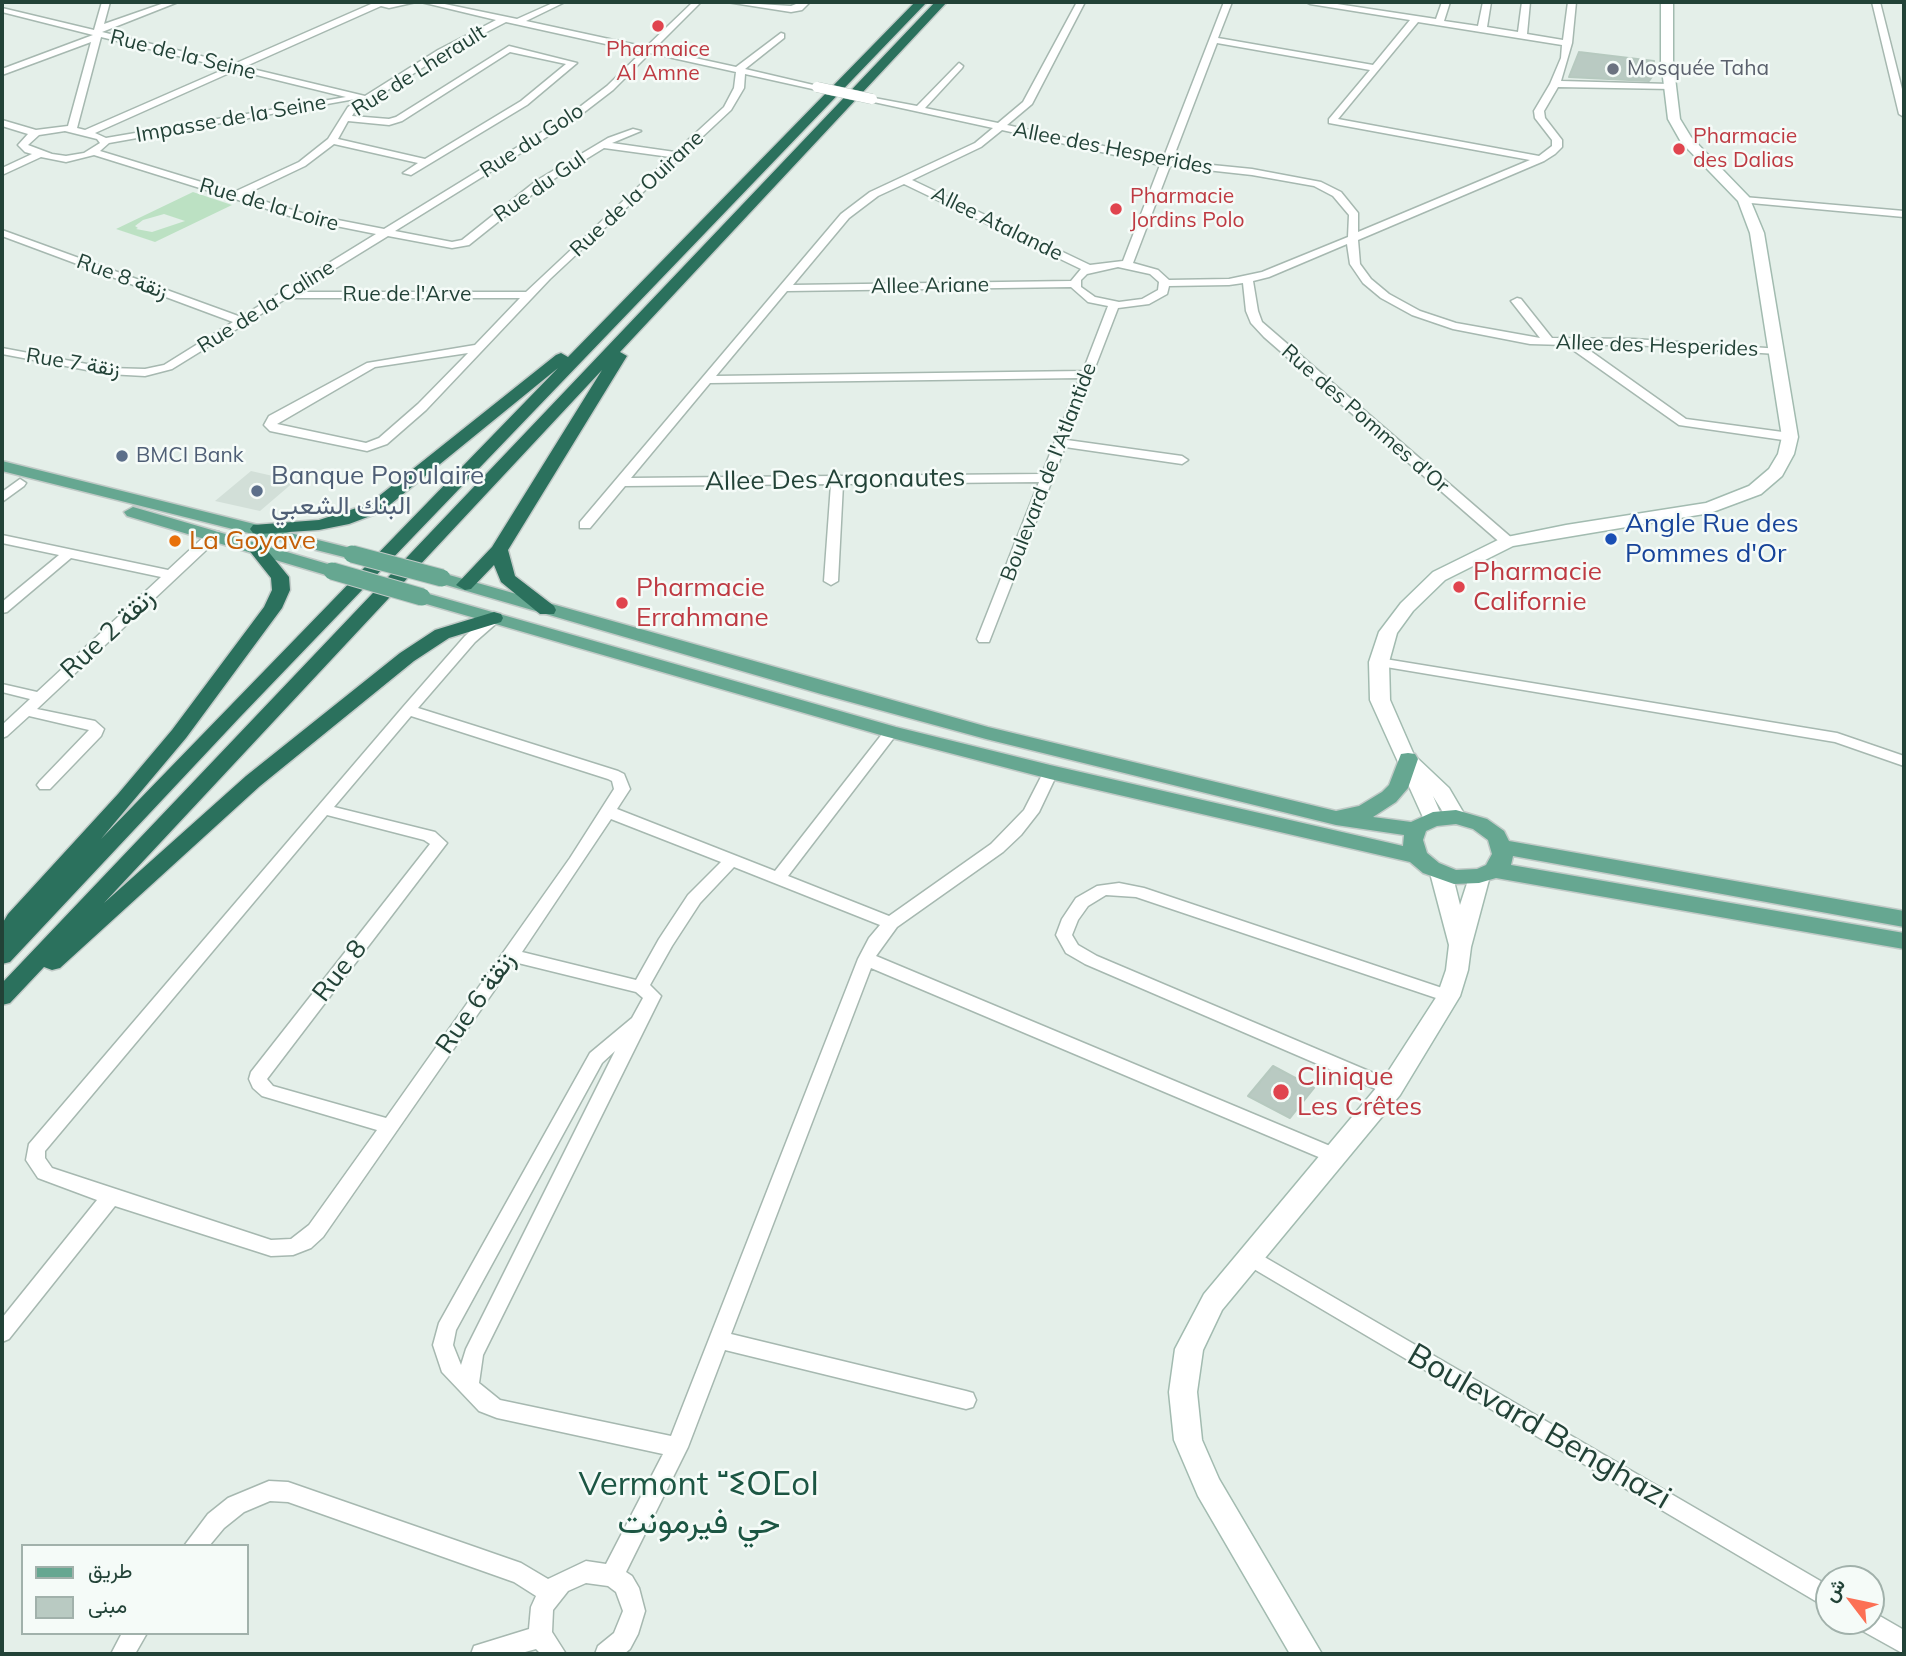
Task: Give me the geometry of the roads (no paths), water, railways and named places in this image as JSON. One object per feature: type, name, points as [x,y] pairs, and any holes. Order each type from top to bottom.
[{"type":"highway","points":[[2,956],[243,702],[920,2]]},
{"type":"highway","points":[[2,997],[941,2]]},
{"type":"highway","points":[[258,529],[319,525],[343,520],[375,508],[634,299]]},
{"type":"highway","points":[[465,585],[499,550],[588,409],[638,323]]},
{"type":"highway","points":[[2,941],[16,920],[125,799],[179,734],[272,608],[281,590],[280,578],[257,548]]},
{"type":"highway","points":[[499,550],[507,578],[547,610]]},
{"type":"highway","points":[[2,1008],[253,781],[407,657],[442,634],[494,618]]},
{"type":"main road","points":[[1424,825],[1408,759],[1389,725],[1380,700],[1379,662],[1388,632],[1406,607],[1439,576],[1508,542],[1566,530],[1710,508],[1755,491],[1776,472],[1786,454],[1790,437],[1757,233],[1744,200],[1686,139],[1674,118],[1670,87],[1667,2]]},
{"type":"main road","points":[[2,466],[352,554],[973,729],[1336,818],[1424,825],[1456,817],[1487,828],[1497,836],[1502,847],[1502,862],[1486,873],[1460,947],[1457,970],[1448,996],[1391,1088],[1213,1302],[1189,1349],[1182,1392],[1188,1440],[1208,1487],[1307,1654]]},
{"type":"main road","points":[[2,479],[214,535],[891,732],[1050,772],[1417,856]]},
{"type":"main road","points":[[1336,818],[1365,812],[1389,797],[1398,788],[1408,759]]},
{"type":"main road","points":[[1408,759],[1433,781],[1456,817]]},
{"type":"main road","points":[[1424,825],[1412,841],[1417,856],[1427,866],[1441,873],[1460,877],[1486,873],[1904,941]]},
{"type":"main road","points":[[1502,847],[1904,919]]},
{"type":"main road","points":[[1441,873],[1460,947]]},
{"type":"street","points":[[72,128],[106,2]]},
{"type":"street","points":[[2,72],[174,2]]},
{"type":"street","points":[[87,132],[376,3],[395,5],[412,2]]},
{"type":"street","name":"Allee des Hesperides","points":[[425,2],[1167,163],[1252,172],[1317,184],[1337,194],[1348,204],[1354,215],[1355,264],[1367,281],[1385,296],[1416,313],[1453,326],[1492,335],[1549,342],[1634,342],[1777,351]]},
{"type":"street","points":[[518,22],[561,2]]},
{"type":"street","name":"Rue du Golo","points":[[384,234],[571,118],[610,88],[697,2]]},
{"type":"street","points":[[731,2],[792,9],[799,8],[806,2]]},
{"type":"street","points":[[585,525],[845,216],[874,194],[961,155],[1002,128],[1033,96],[1081,2]]},
{"type":"street","points":[[1127,264],[1228,2]]},
{"type":"street","points":[[1310,2],[1362,6],[1399,12],[1416,19],[1568,43]]},
{"type":"street","points":[[1439,22],[1446,2]]},
{"type":"street","points":[[1482,29],[1487,2]]},
{"type":"street","points":[[1522,36],[1526,2]]},
{"type":"street","points":[[1164,284],[1161,293],[1152,300],[1114,305],[1088,298],[1079,292],[1075,284],[1078,277],[1089,269],[1108,264],[1127,264],[1150,270],[1164,284],[1248,281],[1541,159],[1557,147],[1557,139],[1540,118],[1539,111],[1555,84],[1565,58],[1572,2]]},
{"type":"street","points":[[1876,2],[1892,45],[1904,114]]},
{"type":"street","name":"Rue de la Seine","points":[[2,10],[361,99]]},
{"type":"street","name":"Rue de Lherault","points":[[234,196],[302,164],[332,141],[351,109],[361,99],[441,52],[505,19]]},
{"type":"street","points":[[1416,19],[1332,121],[1541,159]]},
{"type":"street","points":[[739,70],[781,36]]},
{"type":"street","points":[[1214,40],[1375,68]]},
{"type":"street","points":[[345,118],[396,121],[509,49],[573,63],[537,94],[408,173]]},
{"type":"street","points":[[918,110],[959,66]]},
{"type":"street","name":"Rue de la Ouirane","points":[[479,348],[370,365],[273,419],[270,425],[367,447],[378,445],[422,407],[479,348],[529,295],[728,108],[739,88],[739,70]]},
{"type":"street","points":[[1555,84],[1670,87]]},
{"type":"street","name":"Impasse de la Seine","points":[[105,141],[361,99]]},
{"type":"street","points":[[2,123],[36,133]]},
{"type":"street","points":[[72,128],[87,132],[105,141],[104,146],[94,152],[66,159],[40,153],[23,145],[26,139],[36,133],[72,128]]},
{"type":"street","name":"Rue du Gul","points":[[448,245],[465,243],[515,201],[602,145],[636,131]]},
{"type":"street","points":[[332,141],[426,162]]},
{"type":"street","points":[[602,145],[679,155]]},
{"type":"street","name":"Rue de la Loire","points":[[94,152],[300,216],[448,245]]},
{"type":"street","points":[[2,172],[40,153]]},
{"type":"street","name":"Allee Atalande","points":[[904,180],[1089,269]]},
{"type":"street","points":[[1744,200],[1904,214]]},
{"type":"street","name":"Rue 8 زنقة","points":[[2,233],[242,321]]},
{"type":"street","name":"Rue de la Caline","points":[[145,373],[175,363],[384,234]]},
{"type":"street","name":"Rue des Pommes d'Or","points":[[1248,281],[1252,311],[1257,323],[1268,335],[1508,542]]},
{"type":"street","name":"Allee Ariane","points":[[786,288],[1075,284]]},
{"type":"street","name":"Rue de l'Arve","points":[[285,295],[529,295]]},
{"type":"street","points":[[1517,301],[1549,342]]},
{"type":"street","name":"Boulevard de l'Atlantide","points":[[984,639],[1114,305]]},
{"type":"street","points":[[1570,342],[1683,422],[1790,437]]},
{"type":"street","name":"Rue 7 زنقة","points":[[2,351],[108,371],[145,373]]},
{"type":"street","points":[[708,380],[1088,374]]},
{"type":"street","points":[[1061,443],[1182,460]]},
{"type":"street","name":"Allee Des Argonautes","points":[[623,482],[1047,478]]},
{"type":"street","points":[[831,581],[837,481]]},
{"type":"street","points":[[2,498],[20,483]]},
{"type":"street","name":"Rue 2 زنقة","points":[[2,733],[214,535]]},
{"type":"street","points":[[2,539],[172,575]]},
{"type":"street","points":[[2,609],[69,553]]},
{"type":"street","points":[[2,1333],[111,1198],[45,1173],[35,1160],[36,1149],[408,710],[470,639],[494,618]]},
{"type":"street","points":[[1379,662],[1837,738],[1904,761]]},
{"type":"street","points":[[2,688],[40,697]]},
{"type":"street","name":"Rue 6 زنقة","points":[[111,1198],[271,1248],[293,1247],[304,1242],[316,1231],[390,1126],[622,789],[619,778],[613,775],[408,710]]},
{"type":"street","points":[[25,711],[90,724],[96,729],[96,733],[45,785]]},
{"type":"street","points":[[778,878],[891,732]]},
{"type":"street","points":[[612,1576],[677,1447],[866,959],[875,942],[891,923],[997,848],[1031,812],[1050,772]]},
{"type":"street","name":"Rue 8","points":[[326,810],[429,836],[439,843],[260,1072],[258,1079],[262,1088],[268,1091],[390,1126]]},
{"type":"street","points":[[609,811],[891,923]]},
{"type":"street","points":[[641,987],[665,943],[694,899],[732,860]]},
{"type":"street","points":[[1391,1088],[1091,960],[1072,949],[1064,935],[1070,919],[1082,902],[1103,890],[1119,888],[1138,892],[1448,996]]},
{"type":"street","points":[[468,1384],[472,1355],[652,996],[641,987],[509,955]]},
{"type":"street","points":[[866,959],[1335,1156]]},
{"type":"street","points":[[637,1023],[596,1058],[446,1329],[443,1345],[449,1366],[476,1395],[497,1409],[677,1447]]},
{"type":"street","name":"Boulevard Benghazi","points":[[1249,1256],[1815,1590]]},
{"type":"street","points":[[719,1340],[966,1400]]},
{"type":"street","points":[[197,1544],[216,1521],[236,1505],[269,1491],[288,1492],[521,1574],[550,1593]]},
{"type":"street","points":[[482,1654],[548,1645],[541,1614],[550,1593],[560,1583],[586,1572],[600,1572],[624,1584],[631,1596],[634,1611],[622,1641],[609,1654]]},
{"type":"street","points":[[1885,1632],[1904,1643]]},
{"type":"street","points":[[122,1654],[135,1635]]},
{"type":"place","name":"Pharmaice Al Amne","points":[[658,26]]},
{"type":"place","name":"Mosquée Taha","points":[[1613,69]]},
{"type":"place","name":"Pharmacie des Dalias","points":[[1679,149]]},
{"type":"place","name":"Pharmacie Jordins Polo","points":[[1116,209]]},
{"type":"place","name":"BMCI Bank","points":[[122,456]]},
{"type":"place","name":"Banque Populaire البنك الشعبي","points":[[257,491]]},
{"type":"place","name":"Angle Rue des Pommes d'Or","points":[[1611,539]]},
{"type":"place","name":"La Goyave","points":[[175,541]]},
{"type":"place","name":"Pharmacie Californie","points":[[1459,587]]},
{"type":"place","name":"Pharmacie Errahmane","points":[[622,603]]},
{"type":"place","name":"Clinique Les Crêtes","points":[[1281,1092]]},
{"type":"district","name":"Vermont ⵯⵉⵔⵎoⵏ حي فيرمونت","points":[[699,1504]]}]
